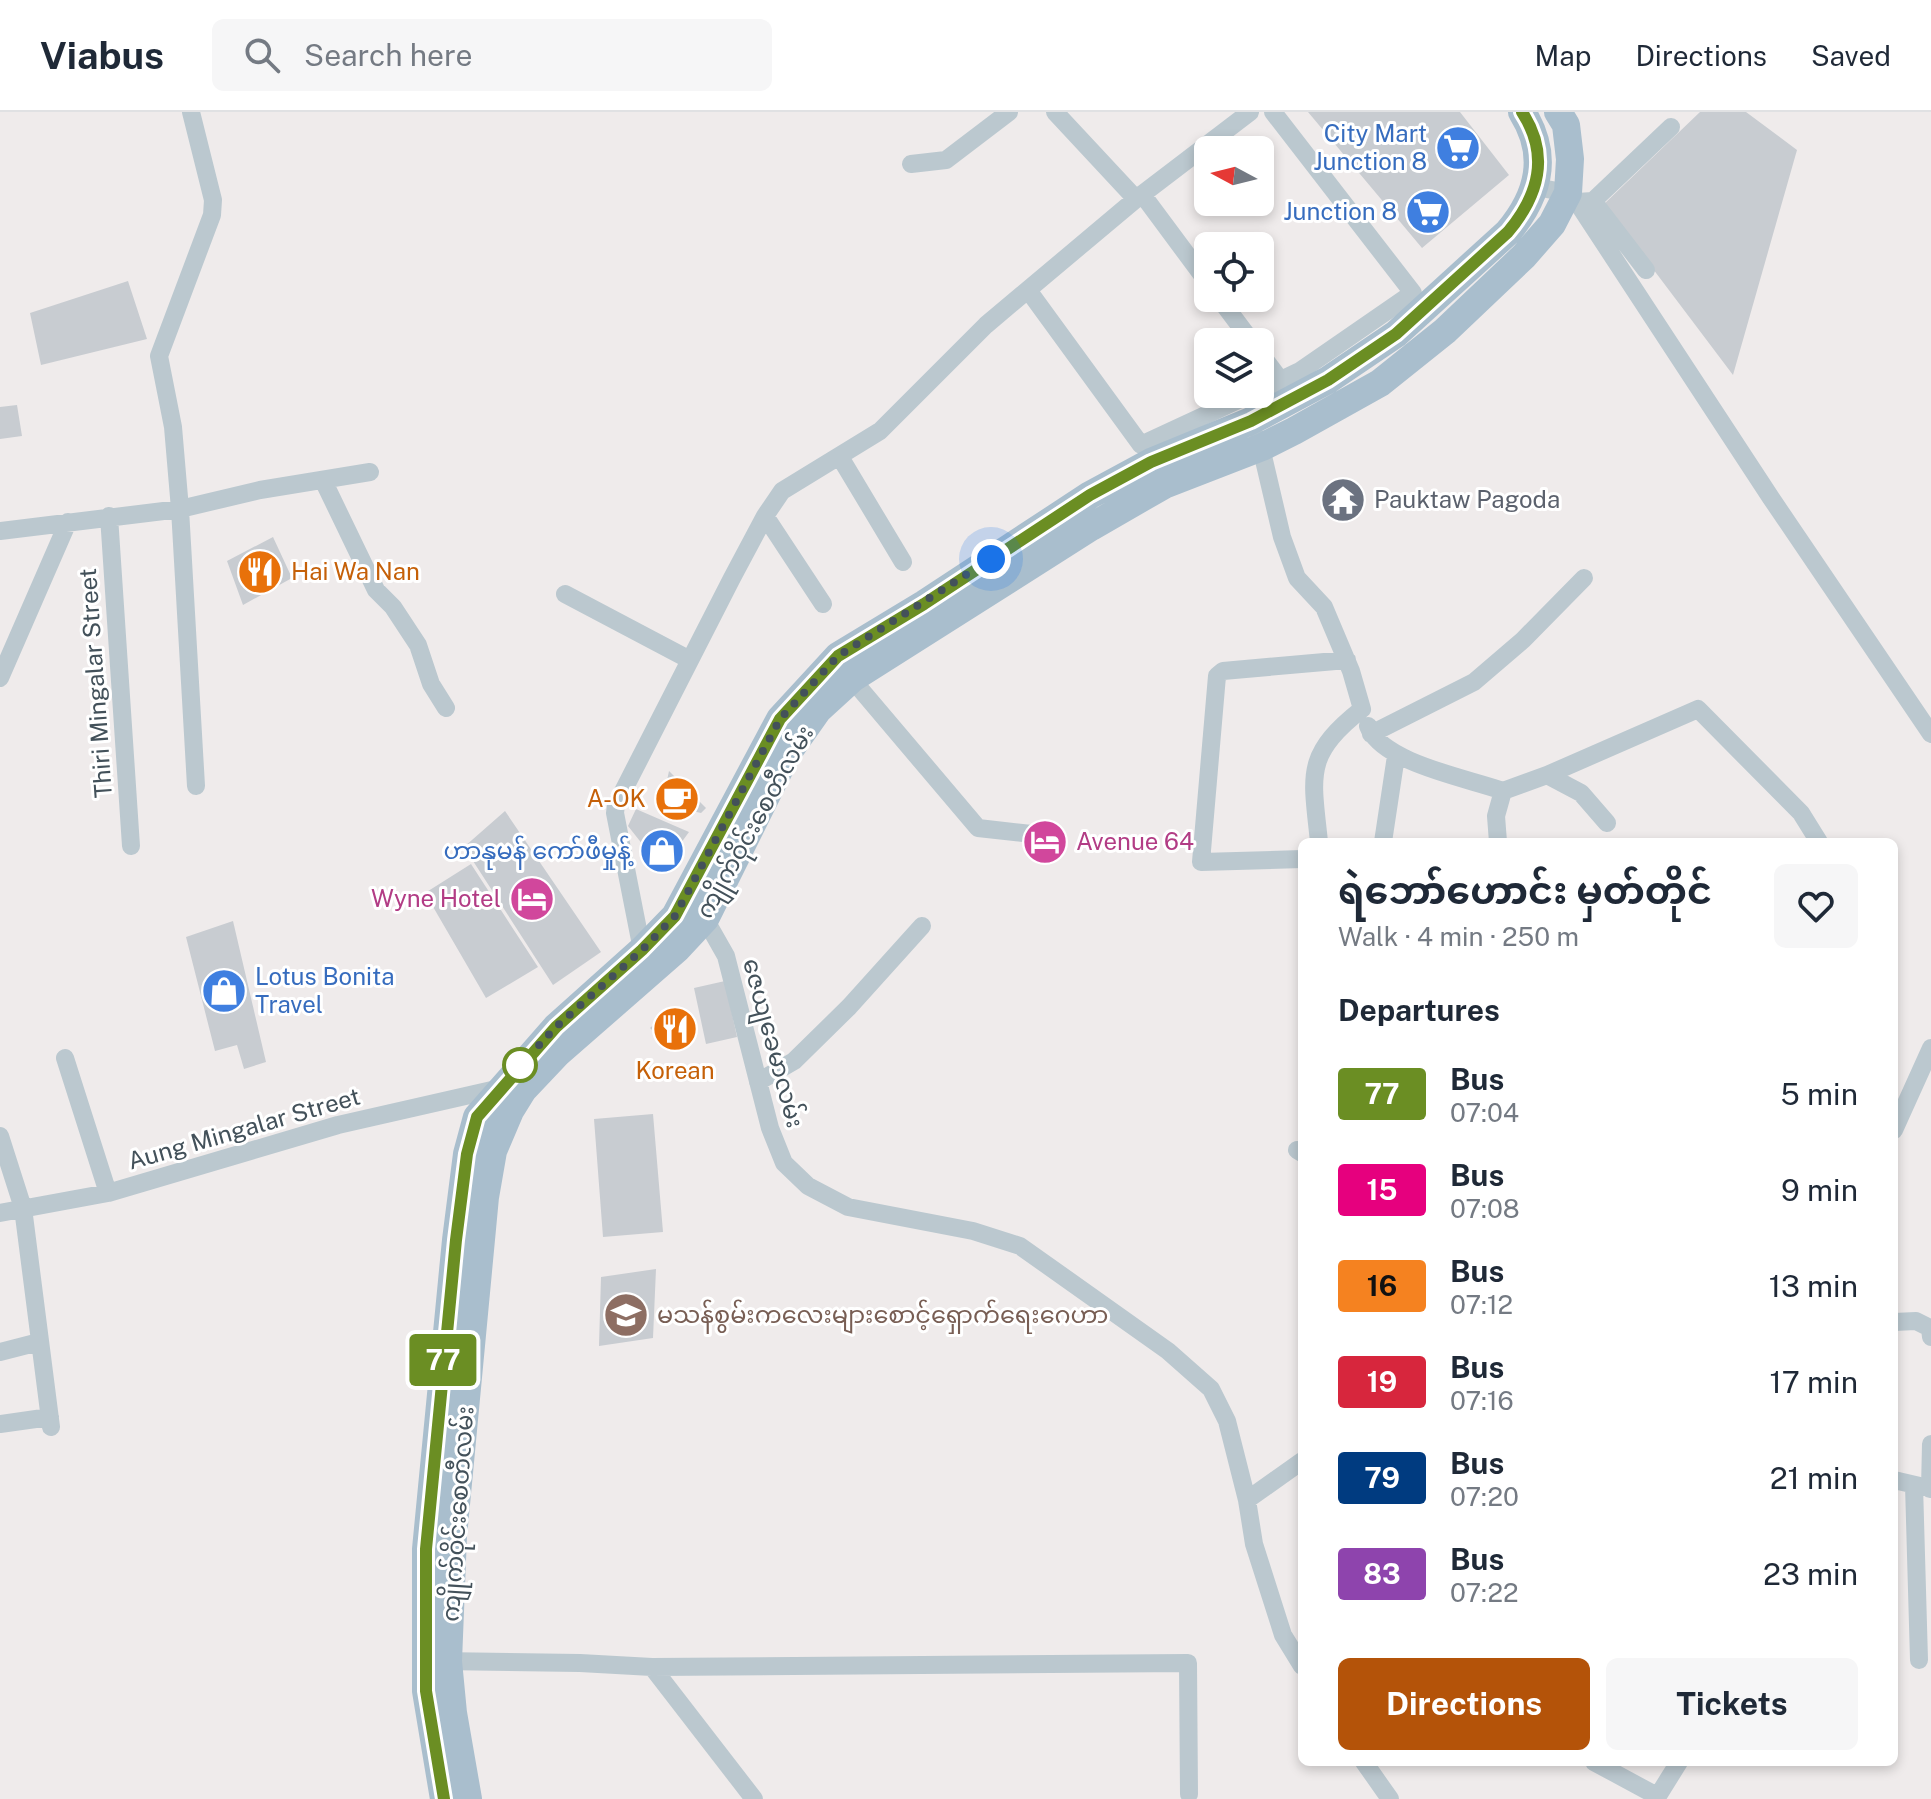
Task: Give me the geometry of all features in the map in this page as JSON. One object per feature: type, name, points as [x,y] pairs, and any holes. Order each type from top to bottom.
[{"type":"main road","points":[[1274,399],[1328,380],[1396,334],[1508,232],[1524,213],[1536,187],[1537,156],[1530,126],[1522,112]]},
{"type":"main road","points":[[1038,545],[1164,485],[1262,447],[1380,383],[1445,331],[1579,199],[1566,125],[1558,112]]},
{"type":"main road","points":[[1038,545],[1090,495],[1249,408]]},
{"type":"main road","name":"ကျိုက်ဝိုင်းစေတီလမ်း","points":[[512,1088],[558,1053],[660,965],[787,754],[844,670],[1038,545]]},
{"type":"main road","points":[[444,1799],[429,1716],[436,1661],[426,1549],[468,1241],[467,1154],[477,1117],[512,1088],[556,1027],[675,916],[694,911]]},
{"type":"main road","points":[[436,1661],[453,1713],[468,1799]]},
{"type":"street","points":[[191,112],[213,200],[212,215],[159,356],[173,427],[196,786]]},
{"type":"street","points":[[911,164],[946,160],[1009,112]]},
{"type":"street","points":[[1055,112],[1139,197],[1194,266]]},
{"type":"street","points":[[642,950],[616,805],[765,516],[782,491],[880,431],[986,325],[1139,197],[1250,112]]},
{"type":"street","points":[[1273,112],[1413,293],[1300,371],[1274,384]]},
{"type":"street","points":[[1579,199],[1671,127]]},
{"type":"street","points":[[1536,187],[1579,199],[1646,270]]},
{"type":"street","points":[[1579,199],[1771,498],[1931,734]]},
{"type":"street","points":[[1028,290],[1141,445],[1248,408]]},
{"type":"street","points":[[1274,372],[1281,381]]},
{"type":"street","points":[[1251,408],[1282,537],[1297,578],[1324,607],[1347,660],[1371,734],[1396,756],[1503,791],[1698,709],[1801,813],[1817,838]]},
{"type":"street","points":[[840,457],[903,562]]},
{"type":"street","points":[[0,531],[180,509],[260,490],[370,472]]},
{"type":"street","points":[[323,480],[376,590],[393,607],[418,645],[431,684],[446,708]]},
{"type":"street","name":"Thiri Mingalar Street","points":[[109,516],[131,846]]},
{"type":"street","points":[[765,516],[823,604]]},
{"type":"street","points":[[0,678],[68,522]]},
{"type":"street","points":[[1371,734],[1474,682],[1523,640],[1584,578]]},
{"type":"street","points":[[565,594],[690,660]]},
{"type":"street","points":[[1298,859],[1201,862],[1217,676],[1223,671],[1347,660]]},
{"type":"street","points":[[844,670],[978,828],[1050,836]]},
{"type":"street","points":[[1319,838],[1314,787],[1318,755],[1339,727],[1362,709]]},
{"type":"street","points":[[1384,838],[1396,756]]},
{"type":"street","points":[[1547,775],[1581,793],[1607,823]]},
{"type":"street","points":[[1498,838],[1496,816],[1503,791]]},
{"type":"street","name":"ဇေယျခေမာလမ်း","points":[[694,911],[726,956],[770,1128],[784,1163],[808,1186],[848,1207],[973,1231],[1020,1246],[1168,1351],[1211,1389],[1227,1421],[1247,1500],[1254,1544],[1278,1620],[1298,1659]]},
{"type":"street","points":[[758,1082],[794,1061],[849,1007],[922,926]]},
{"type":"street","points":[[1898,1121],[1931,1048]]},
{"type":"street","points":[[65,1058],[108,1193]]},
{"type":"street","name":"Aung Mingalar Street","points":[[0,1213],[108,1193],[338,1125],[512,1088]]},
{"type":"street","points":[[0,1136],[23,1208],[51,1422],[0,1424]]},
{"type":"street","points":[[1898,1322],[1916,1321],[1930,1328],[1931,1337]]},
{"type":"street","points":[[0,1352],[39,1342]]},
{"type":"street","points":[[1919,1660],[1925,1488],[1931,1444]]},
{"type":"street","points":[[1247,1500],[1298,1464]]},
{"type":"street","points":[[1898,1481],[1925,1488]]},
{"type":"street","points":[[436,1661],[652,1667],[1188,1663],[1189,1794]]},
{"type":"street","points":[[652,1667],[754,1799]]},
{"type":"street","points":[[1367,1766],[1390,1799]]},
{"type":"street","points":[[1601,1766],[1656,1798],[1676,1766]]},
{"type":"building","name":"Junction 8","points":[[1308,112],[1460,112],[1509,175],[1422,248]]},
{"type":"building","points":[[1700,112],[1746,112],[1797,150],[1733,375],[1604,204]]},
{"type":"building","points":[[128,281],[147,339],[41,365],[30,313]]},
{"type":"building","points":[[17,405],[22,436],[0,439],[0,407]]},
{"type":"building","name":"Hai Wa Nan","points":[[273,537],[292,578],[243,605],[227,561]]},
{"type":"building","points":[[669,771],[706,808],[701,813],[662,804]]},
{"type":"building","name":"ဟာနုမန် ကော်ဖီမှုန့်","points":[[636,809],[689,832],[662,869],[628,826]]},
{"type":"building","name":"Wyne Hotel","points":[[505,811],[601,952],[553,985],[464,847]]},
{"type":"building","points":[[471,864],[538,967],[486,998],[425,893]]},
{"type":"building","name":"Lotus Bonita Travel","points":[[233,921],[266,1062],[244,1069],[237,1045],[215,1051],[186,937]]},
{"type":"building","points":[[725,981],[737,1037],[706,1044],[694,988]]},
{"type":"building","points":[[669,1011],[686,1029],[668,1045],[650,1028]]},
{"type":"building","points":[[653,1114],[663,1232],[603,1237],[594,1119]]},
{"type":"building","points":[[656,1269],[653,1338],[599,1346],[601,1277]]},
{"type":"bus line","name":"77","points":[[444,1799],[426,1691],[426,1549],[456,1240],[467,1154],[477,1117],[501,1086],[556,1027],[675,916],[780,719],[838,656],[924,604],[1090,495],[1151,462],[1251,421],[1293,400],[1396,334],[1508,232],[1524,213],[1536,187],[1537,156],[1530,126],[1522,112]]},
{"type":"place","name":"City Mart Junction 8","points":[[1458,148]]},
{"type":"place","name":"Junction 8","points":[[1428,212]]},
{"type":"place","name":"Pauktaw Pagoda","points":[[1343,500]]},
{"type":"place","name":"Hai Wa Nan","points":[[260,572]]},
{"type":"place","name":"A-OK","points":[[677,799]]},
{"type":"place","name":"Avenue 64","points":[[1045,842]]},
{"type":"place","name":"ဟာနုမန် ကော်ဖီမှုန့်","points":[[662,851]]},
{"type":"place","name":"Wyne Hotel","points":[[532,899]]},
{"type":"place","name":"Lotus Bonita Travel","points":[[224,991]]},
{"type":"place","name":"Korean","points":[[675,1029]]},
{"type":"place","name":"မသန်စွမ်းကလေးများစောင့်ရှောက်ရေးဂေဟာ","points":[[626,1315]]},
{"type":"route","points":[[520,1065],[515,1071],[556,1027],[675,916],[780,719],[804,691],[838,656],[991,559]]}]
